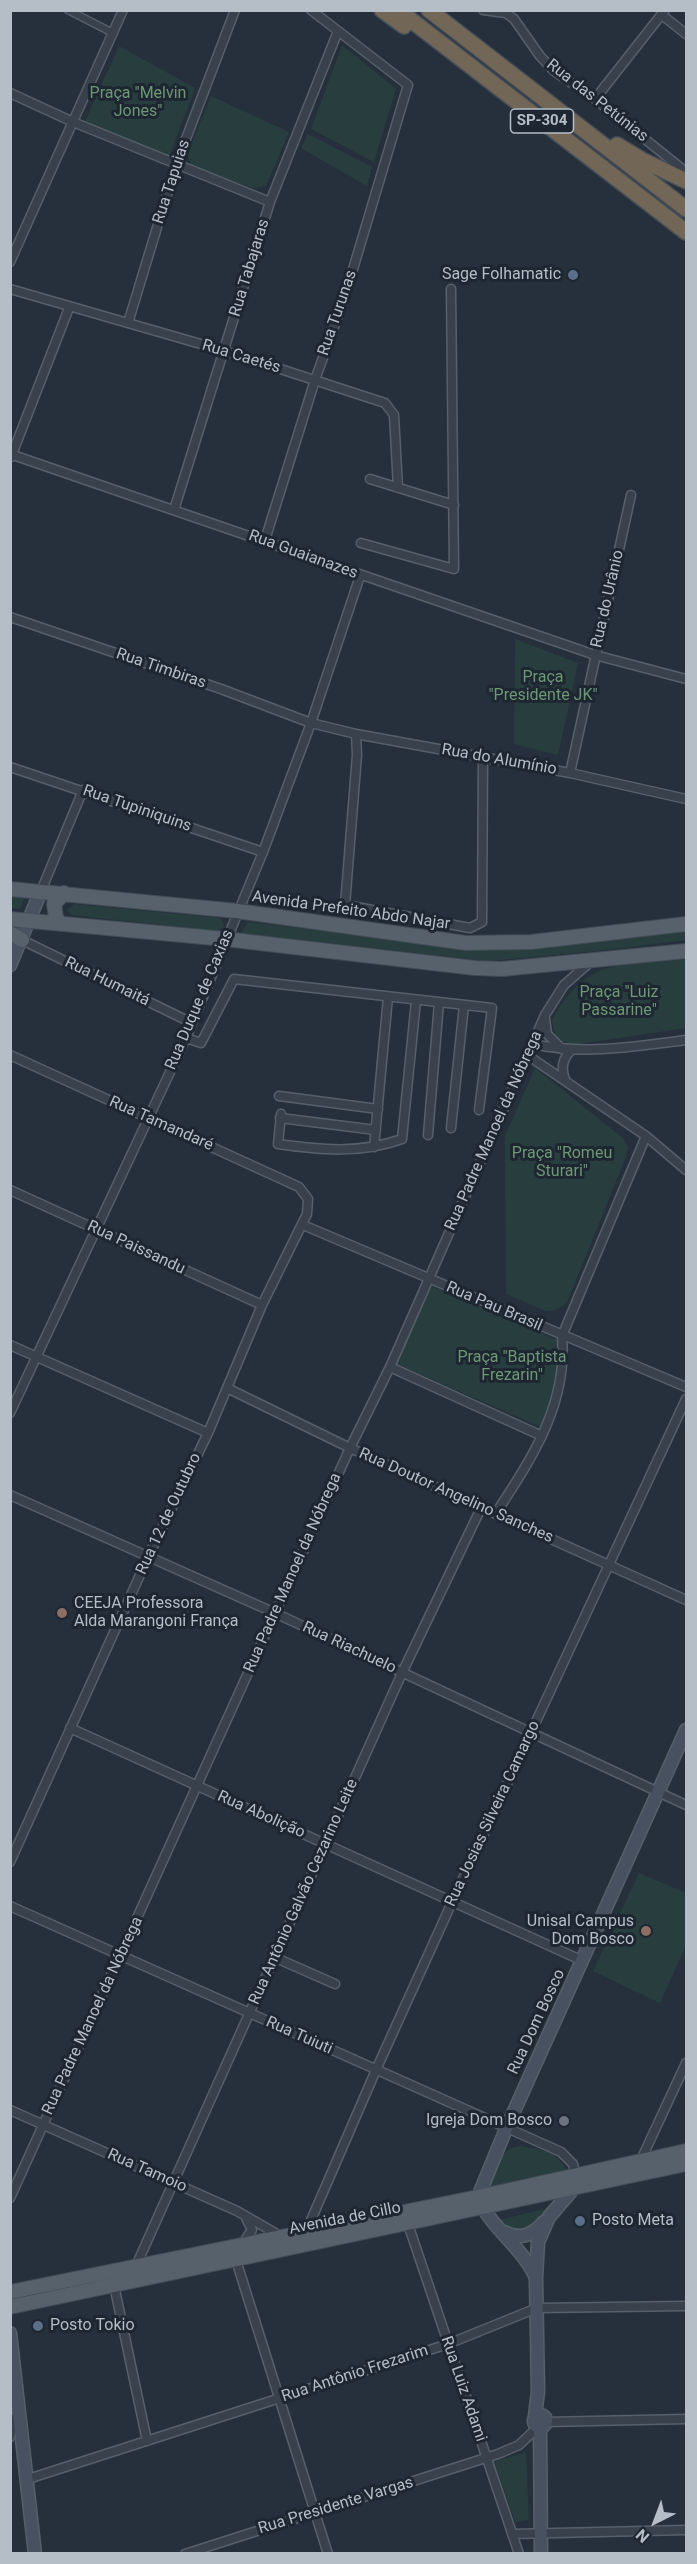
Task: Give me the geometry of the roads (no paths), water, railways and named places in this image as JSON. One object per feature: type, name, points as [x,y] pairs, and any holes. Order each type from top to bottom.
[{"type":"highway","points":[[382,10],[620,181]]},
{"type":"highway","name":"SP-304","points":[[398,10],[687,232]]},
{"type":"highway","name":"SP-304","points":[[429,10],[687,209]]},
{"type":"highway","points":[[435,10],[509,73],[624,150],[687,181]]},
{"type":"main road","name":"Avenida Prefeito Abdo Najar","points":[[10,889],[237,912],[472,944],[531,942],[687,924]]},
{"type":"main road","points":[[10,965],[16,936],[30,921],[41,891]]},
{"type":"main road","points":[[61,924],[56,918],[54,904],[64,893]]},
{"type":"main road","points":[[10,919],[225,939],[475,968],[502,969],[687,951]]},
{"type":"main road","name":"Rua Dom Bosco","points":[[480,2202],[506,2129],[687,1730]]},
{"type":"main road","name":"Avenida de Cillo","points":[[574,2182],[640,2162],[687,2151]]},
{"type":"main road","name":"Avenida de Cillo","points":[[10,2307],[236,2260],[301,2241],[574,2182],[687,2164]]},
{"type":"main road","points":[[498,2228],[513,2236],[522,2237],[538,2229],[574,2182]]},
{"type":"main road","points":[[480,2202],[498,2228],[525,2257],[536,2278]]},
{"type":"main road","name":"Avenida de Cillo","points":[[10,2292],[241,2244],[282,2237],[301,2241],[408,2224],[480,2202]]},
{"type":"main road","points":[[541,2553],[535,2441],[541,2422],[538,2392],[536,2278],[538,2242],[549,2217]]},
{"type":"main road","points":[[11,2339],[35,2553]]},
{"type":"main road","points":[[10,2442],[24,2446]]},
{"type":"street","points":[[69,10],[113,33]]},
{"type":"street","points":[[10,262],[123,10]]},
{"type":"street","name":"Rua Tapuias","points":[[128,323],[176,165],[235,10]]},
{"type":"street","points":[[311,10],[338,31]]},
{"type":"street","name":"Rua das Petúnias","points":[[486,11],[506,13],[514,19],[540,56],[554,70],[596,99],[687,172]]},
{"type":"street","points":[[596,99],[663,13],[687,34]]},
{"type":"street","name":"Rua Turunas","points":[[266,540],[315,380],[345,296],[408,85],[338,31]]},
{"type":"street","name":"Rua Tabajaras","points":[[174,510],[270,202],[338,31]]},
{"type":"street","points":[[10,93],[73,122],[270,202]]},
{"type":"street","name":"Rua Caetés","points":[[10,290],[225,351],[385,403],[394,415],[398,488]]},
{"type":"street","points":[[361,543],[454,569],[451,290]]},
{"type":"street","points":[[11,455],[69,308]]},
{"type":"street","name":"Rua Guaianazes","points":[[11,455],[266,540],[360,576],[595,655],[687,679]]},
{"type":"street","points":[[370,479],[454,505]]},
{"type":"street","name":"Rua do Urânio","points":[[570,773],[631,495]]},
{"type":"street","name":"Rua Duque de Caxias","points":[[10,1413],[186,1038],[225,939],[263,852],[311,723],[360,576]]},
{"type":"street","name":"Rua Timbiras","points":[[10,617],[221,689],[311,723]]},
{"type":"street","name":"Rua do Alumínio","points":[[311,723],[357,734],[570,773],[687,799]]},
{"type":"street","points":[[357,734],[345,905],[470,928],[482,922],[483,757]]},
{"type":"street","name":"Rua Tupiniquins","points":[[10,767],[263,852]]},
{"type":"street","points":[[41,891],[83,790]]},
{"type":"street","name":"Rua Humaitá","points":[[16,936],[192,1023]]},
{"type":"street","name":"Rua Padre Manoel da Nóbrega","points":[[10,2198],[198,1787],[275,1612],[390,1367],[545,1016],[564,985],[576,972],[592,961]]},
{"type":"street","points":[[186,1038],[201,1043],[234,979],[492,1008],[479,1110]]},
{"type":"street","points":[[374,1147],[388,997]]},
{"type":"street","points":[[376,1130],[280,1116],[278,1144],[333,1151],[374,1147],[402,1138],[416,1001]]},
{"type":"street","points":[[428,1135],[439,1003]]},
{"type":"street","points":[[452,1128],[464,1005]]},
{"type":"street","points":[[545,1016],[547,1034],[566,1050]]},
{"type":"street","points":[[532,1044],[566,1050],[614,1049],[687,1040]]},
{"type":"street","points":[[565,1080],[562,1066],[566,1050]]},
{"type":"street","name":"Rua Tamandaré","points":[[10,1055],[299,1187],[308,1198]]},
{"type":"street","points":[[527,1055],[646,1136],[687,1170]]},
{"type":"street","points":[[279,1096],[378,1109]]},
{"type":"street","points":[[496,1513],[542,1436],[561,1387],[564,1354],[562,1336],[646,1136]]},
{"type":"street","name":"Rua Paissandu","points":[[10,1190],[262,1305]]},
{"type":"street","name":"Rua 12 de Outubro","points":[[10,1863],[149,1555],[208,1433],[262,1305],[303,1225],[307,1214],[308,1198]]},
{"type":"street","name":"Rua Pau Brasil","points":[[303,1225],[687,1387]]},
{"type":"street","points":[[10,1345],[208,1433]]},
{"type":"street","points":[[390,1367],[542,1436]]},
{"type":"street","name":"Rua Doutor Angelino Sanches","points":[[227,1388],[350,1448],[687,1600]]},
{"type":"street","name":"Rua Josias Silveira Camargo","points":[[301,2241],[453,1900],[687,1399]]},
{"type":"street","name":"Rua Riachuelo","points":[[10,1495],[275,1612],[687,1805]]},
{"type":"street","name":"Rua Antônio Galvão Cezarino Leite","points":[[135,2266],[276,1958],[402,1673],[482,1506]]},
{"type":"street","name":"Rua Abolição","points":[[70,1728],[583,1961]]},
{"type":"street","name":"Rua Tuiuti","points":[[10,1906],[561,2152],[573,2164],[574,2182]]},
{"type":"street","points":[[276,1958],[335,1984]]},
{"type":"street","points":[[640,2162],[687,2063]]},
{"type":"street","name":"Rua Tamoio","points":[[10,2110],[237,2211],[282,2237],[301,2241]]},
{"type":"street","points":[[237,2211],[248,2220],[252,2227],[251,2234],[241,2244]]},
{"type":"street","name":"Rua Luiz Adami","points":[[408,2224],[519,2553]]},
{"type":"street","points":[[236,2260],[328,2553]]},
{"type":"street","points":[[135,2266],[138,2280]]},
{"type":"street","points":[[114,2285],[147,2441]]},
{"type":"street","name":"Rua Antônio Frezarim","points":[[28,2479],[448,2344],[537,2308],[687,2306]]},
{"type":"street","points":[[10,2418],[13,2424],[10,2437]]},
{"type":"street","points":[[541,2422],[687,2419]]},
{"type":"street","points":[[487,2458],[535,2441]]},
{"type":"street","name":"Rua Presidente Vargas","points":[[185,2553],[487,2458]]},
{"type":"street","points":[[512,2534],[687,2530]]},
{"type":"place","name":"Sage Folhamatic","points":[[573,275]]},
{"type":"place","name":"CEEJA Professora Alda Marangoni França","points":[[62,1613]]},
{"type":"place","name":"Unisal Campus Dom Bosco","points":[[646,1931]]},
{"type":"place","name":"Igreja Dom Bosco","points":[[564,2121]]},
{"type":"place","name":"Posto Meta","points":[[580,2221]]},
{"type":"place","name":"Posto Tokio","points":[[38,2326]]},
{"type":"park label","name":"Praça \"Melvin Jones\"","points":[[138,103]]},
{"type":"park label","name":"Praça \"Presidente JK\"","points":[[543,687]]},
{"type":"park label","name":"Praça \"Luiz Passarine\"","points":[[619,1002]]},
{"type":"park label","name":"Praça \"Romeu Sturari\"","points":[[562,1163]]},
{"type":"park label","name":"Praça \"Baptista Frezarin\"","points":[[512,1367]]}]
